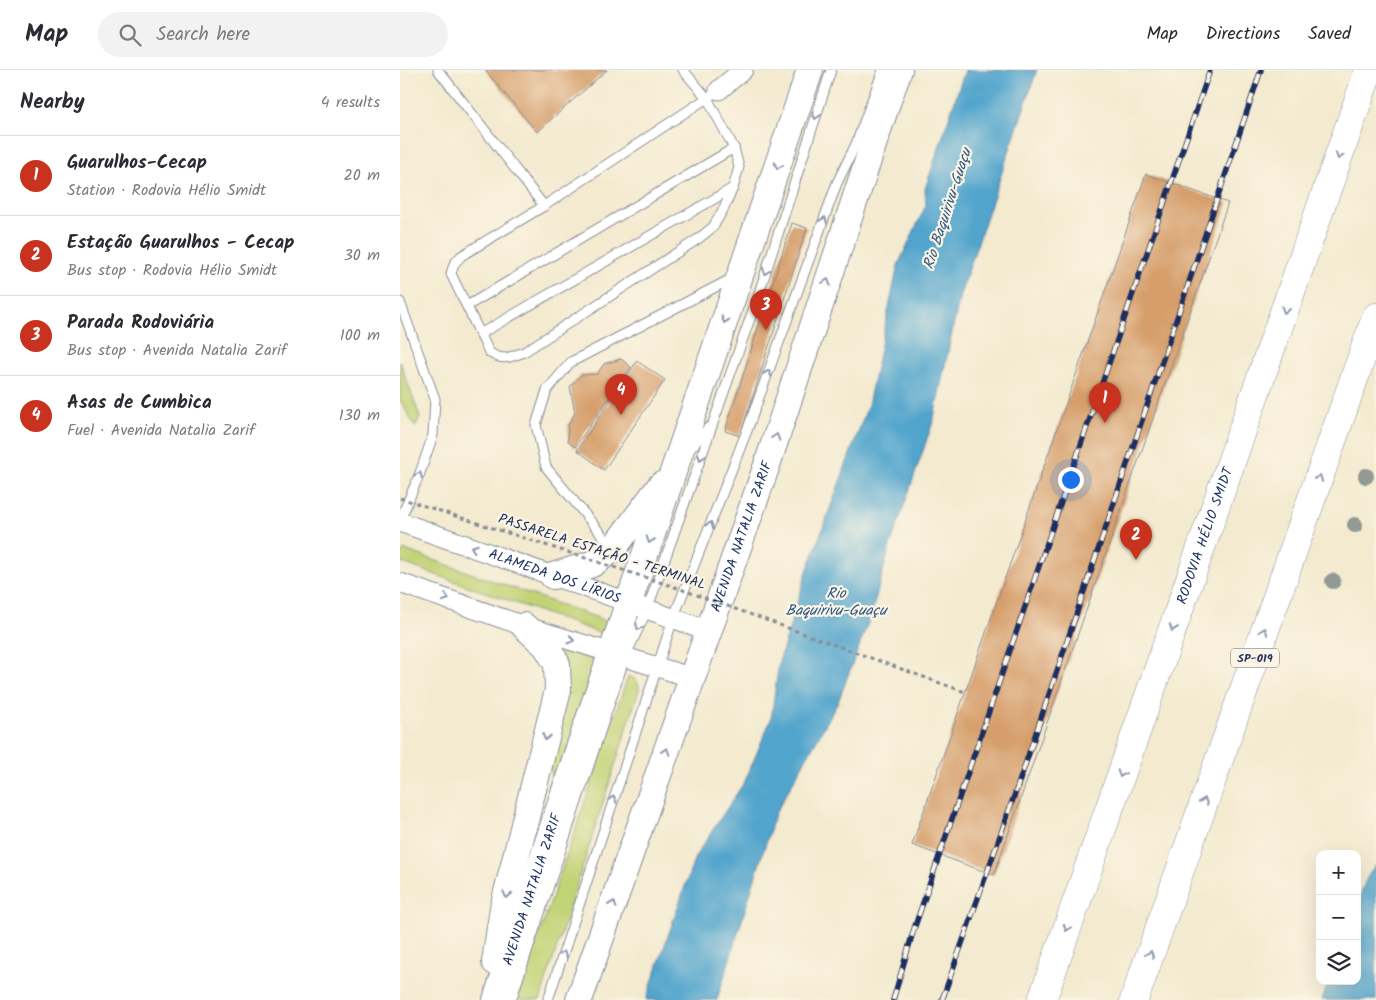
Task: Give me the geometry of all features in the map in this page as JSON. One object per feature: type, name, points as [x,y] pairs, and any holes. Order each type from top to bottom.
[{"type":"main road","name":"AVENIDA NATALIA ZARIF","points":[[496,1000],[618,655],[638,607],[675,467],[810,70]]},
{"type":"main road","name":"AVENIDA NATALIA ZARIF","points":[[579,1000],[767,465],[899,70]]},
{"type":"main road","name":"RODOVIA HÉLIO SMIDT","points":[[1042,1000],[1369,70]]},
{"type":"main road","name":"SP-019","points":[[1134,1000],[1376,317]]},
{"type":"main road","points":[[552,576],[592,564],[613,549],[675,467]]},
{"type":"main road","points":[[489,1000],[504,908],[558,690],[557,664],[546,646],[524,626]]},
{"type":"street","points":[[713,94],[743,70]]},
{"type":"street","name":"ALAMEDA DOS LÍRIOS","points":[[400,521],[709,632]]},
{"type":"street","points":[[400,582],[524,626],[693,678]]},
{"type":"lane","points":[[438,70],[544,206]]},
{"type":"lane","points":[[683,70],[713,94],[734,148],[738,167],[733,188],[712,227],[698,239],[524,352],[506,358],[496,357],[489,352],[451,274],[454,264],[461,256],[544,206],[713,94]]},
{"type":"lane","points":[[638,607],[713,423],[758,296],[831,70]]},
{"type":"lane","points":[[548,1000],[672,619],[748,428],[837,183],[856,144],[883,70]]},
{"type":"lane","points":[[467,306],[734,148]]},
{"type":"lane","points":[[480,334],[733,188]]},
{"type":"lane","points":[[613,549],[546,467],[536,425],[547,390],[570,362],[742,273]]},
{"type":"lane","points":[[400,302],[435,399],[433,435],[400,521]]},
{"type":"lane","points":[[675,467],[713,423]]},
{"type":"lane","points":[[511,1000],[618,655]]},
{"type":"path","name":"PASSARELA ESTAÇÃO - TERMINAL","points":[[400,498],[672,586],[965,692]]},
{"type":"green space","points":[[400,362],[420,417],[415,427],[400,400]]},
{"type":"green space","points":[[405,550],[601,619],[606,622],[607,629],[603,634],[400,562],[400,554]]},
{"type":"green space","points":[[561,649],[599,662],[557,776],[554,779],[551,776],[551,770]]},
{"type":"green space","points":[[628,676],[637,681],[639,690],[540,1000],[517,1000]]},
{"type":"water","name":"Rio Baquirivu-Guaçu","points":[[965,70],[1037,70],[960,295],[933,422],[890,546],[871,615],[838,702],[775,814],[717,1000],[646,1000],[695,857],[745,781],[771,719],[779,662],[806,574],[868,405],[898,265],[926,205],[925,189]]},
{"type":"water","points":[[1376,865],[1376,1000],[1322,1000],[1328,985],[1361,985],[1361,895],[1368,877]]},
{"type":"building","points":[[485,70],[607,70],[537,132]]},
{"type":"building","points":[[1146,174],[1228,203],[994,875],[912,845]]},
{"type":"building","points":[[792,223],[807,228],[740,436],[725,431]]},
{"type":"building","points":[[621,359],[631,367],[575,447],[568,441],[568,425],[575,413],[570,387],[581,375],[597,374],[604,364]]},
{"type":"building","points":[[637,361],[665,380],[604,470],[577,450]]},
{"type":"railway","points":[[893,1000],[914,929],[1210,70]]},
{"type":"railway","points":[[942,1000],[1024,768],[1261,70]]},
{"type":"place","name":"Parada Rodoviária","points":[[766,330]]},
{"type":"place","name":"Asas de Cumbica","points":[[621,415]]},
{"type":"place","name":"Guarulhos-Cecap","points":[[1105,423]]},
{"type":"place","name":"Estação Guarulhos - Cecap","points":[[1136,560]]}]
